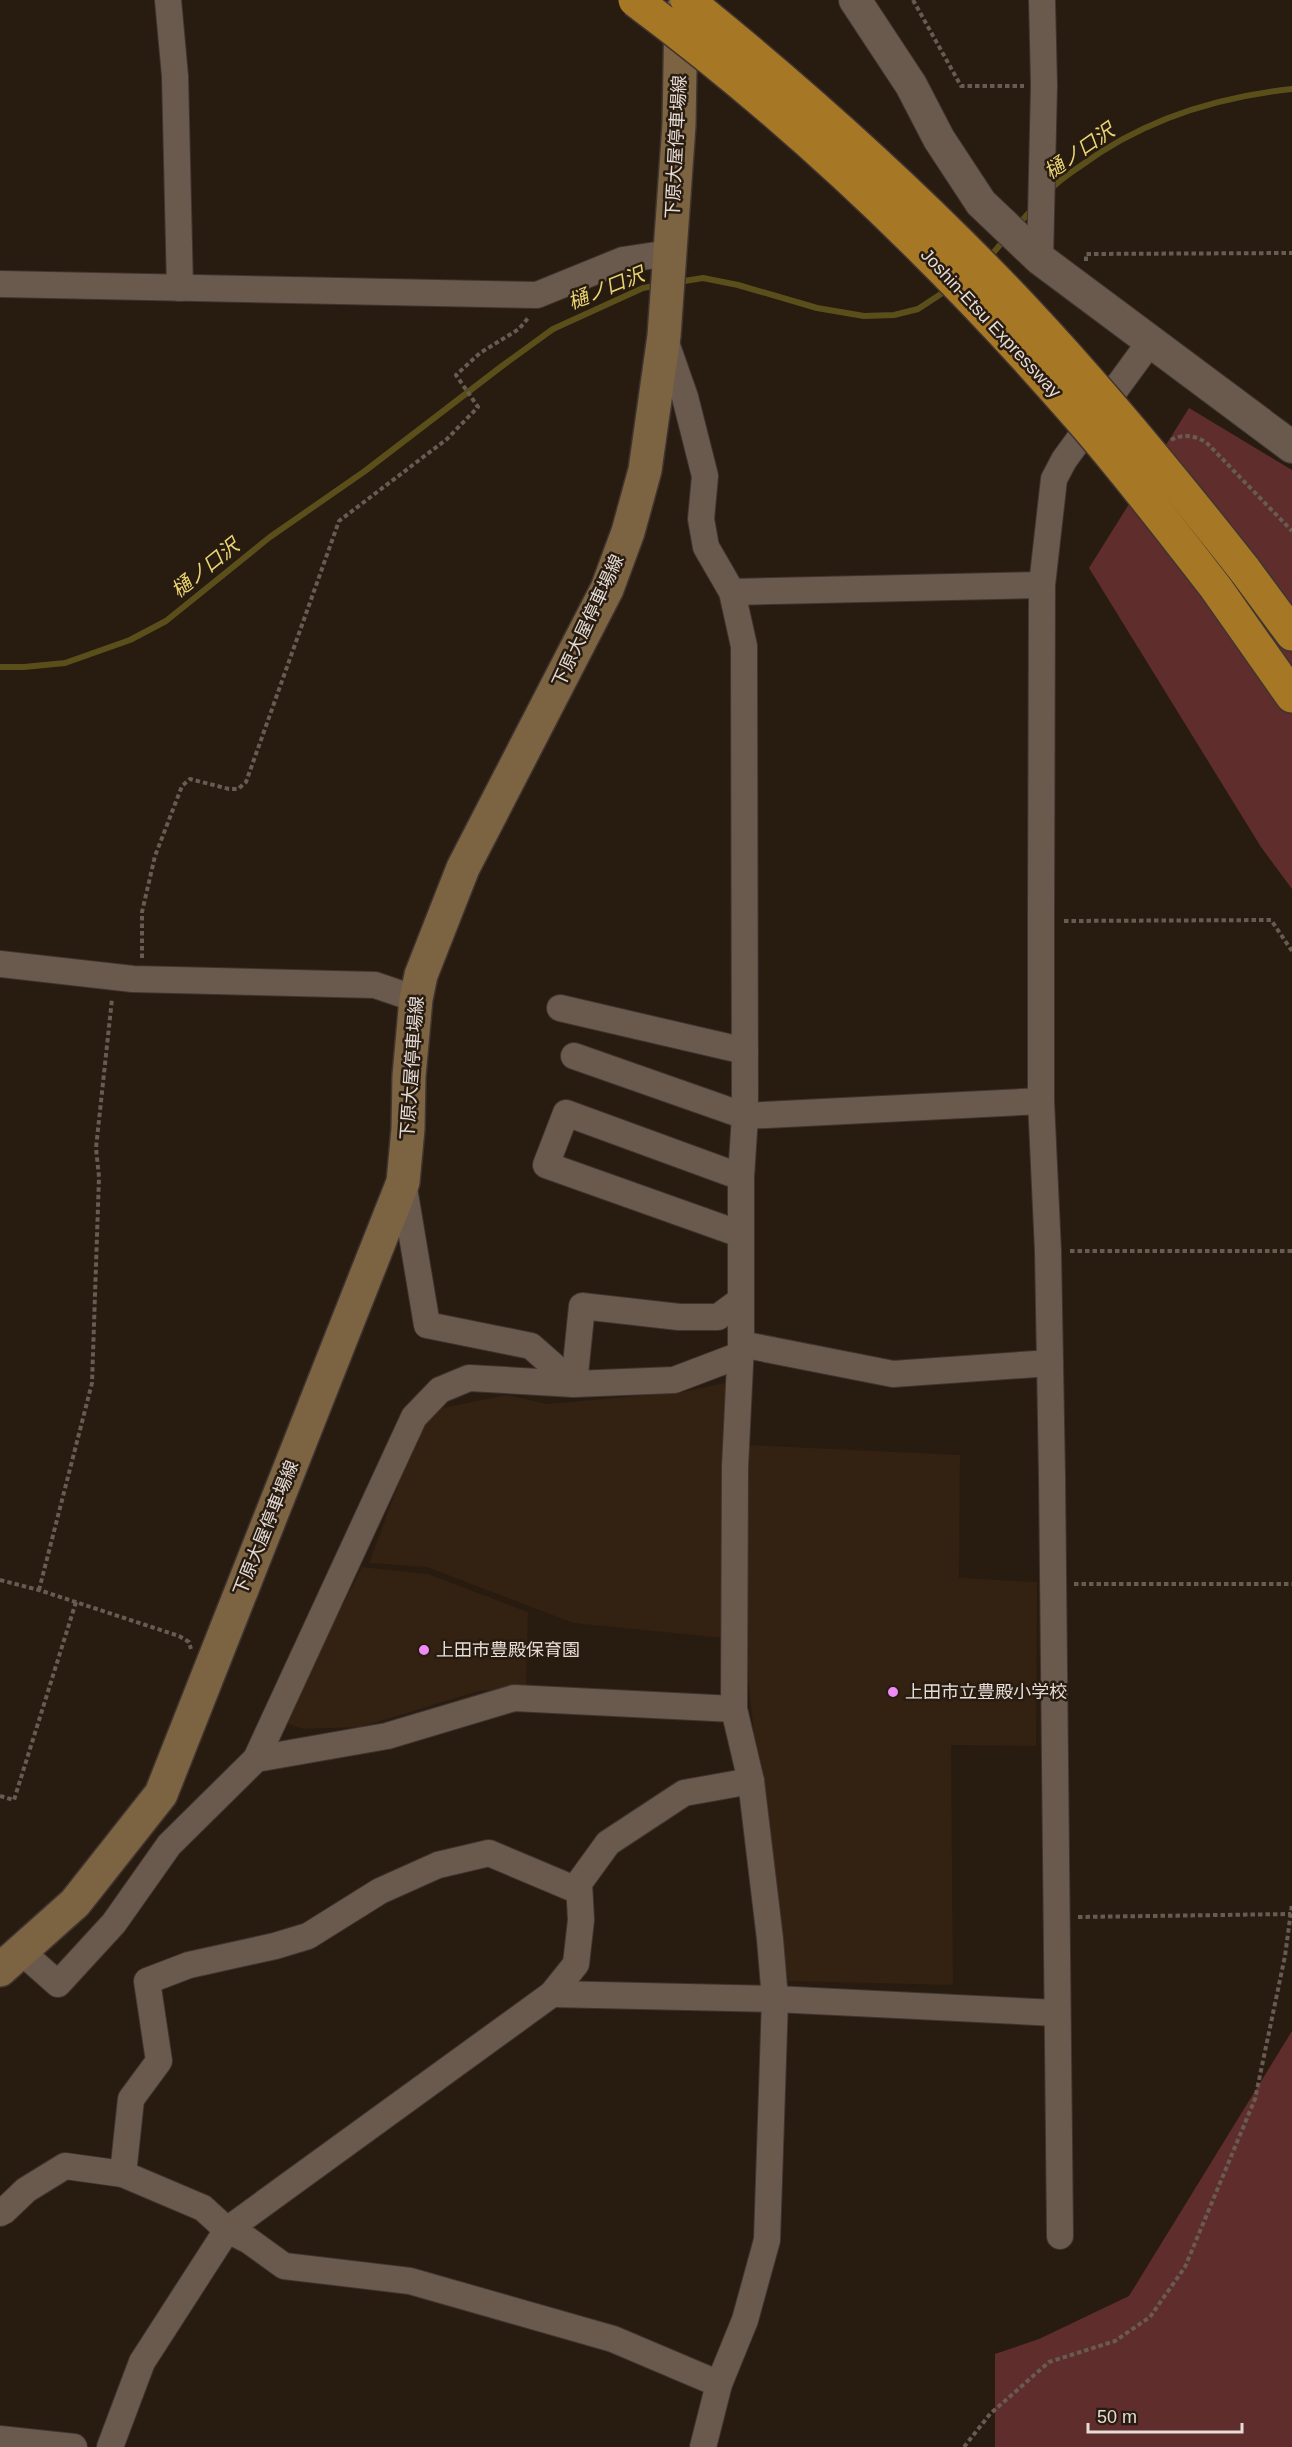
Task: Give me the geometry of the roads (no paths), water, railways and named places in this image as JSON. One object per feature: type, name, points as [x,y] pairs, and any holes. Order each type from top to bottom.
[{"type":"highway","name":"Joshin-Etsu Expressway","points":[[635,0],[740,83],[833,165],[919,246],[1000,330],[1078,416],[1153,506],[1216,588],[1292,696]]},
{"type":"highway","name":"Joshin-Etsu Expressway","points":[[687,0],[765,63],[856,144],[1024,309],[1105,398],[1176,483],[1292,634]]},
{"type":"main road","name":"下原大屋停車場線","points":[[0,1970],[75,1903],[161,1794],[403,1182],[416,999],[421,975],[463,868],[607,589],[628,531],[645,470],[664,336],[679,125],[682,0]]},
{"type":"street","points":[[168,0],[175,76],[180,288]]},
{"type":"street","points":[[855,0],[911,85],[939,139],[981,203],[1040,259],[1292,447]]},
{"type":"street","points":[[1040,259],[1044,86],[1042,0]]},
{"type":"street","points":[[0,284],[537,295],[622,260],[668,274]]},
{"type":"street","points":[[664,336],[685,397],[705,476],[702,519],[706,547],[732,592],[744,646],[745,1116],[740,1234],[741,1349],[735,1467],[734,1710],[751,1781],[775,1999],[767,2240],[745,2320],[719,2384],[703,2447]]},
{"type":"street","points":[[1060,2236],[1050,1363],[1048,1251],[1041,1101],[1042,585],[1053,479],[1064,460],[1150,342]]},
{"type":"street","points":[[732,592],[1042,585]]},
{"type":"street","points":[[0,964],[141,980],[375,985],[416,999]]},
{"type":"street","points":[[560,1008],[745,1051]]},
{"type":"street","points":[[574,1056],[745,1116],[1041,1101]]},
{"type":"street","points":[[740,1234],[546,1165],[566,1113],[741,1177]]},
{"type":"street","points":[[403,1182],[427,1325],[531,1346],[574,1384]]},
{"type":"street","points":[[574,1384],[582,1306],[679,1317],[718,1317],[741,1300]]},
{"type":"street","points":[[24,1947],[32,1961],[58,1984],[114,1923],[169,1845],[256,1759],[414,1417],[440,1390],[469,1378],[574,1384],[674,1380],[741,1349],[892,1374],[1050,1363]]},
{"type":"street","points":[[256,1759],[387,1736],[514,1698],[734,1710]]},
{"type":"street","points":[[110,2447],[142,2362],[227,2230],[552,1994],[576,1964],[581,1920],[579,1883],[608,1843],[684,1793],[751,1781]]},
{"type":"street","points":[[123,2174],[131,2099],[159,2061],[147,1981],[189,1965],[275,1946],[308,1936],[380,1891],[438,1865],[489,1853],[579,1891]]},
{"type":"street","points":[[552,1994],[775,1999],[1056,2013]]},
{"type":"street","points":[[0,2213],[26,2190],[65,2166],[123,2174],[203,2208],[227,2230],[248,2240],[284,2266],[410,2281],[613,2339],[719,2384]]},
{"type":"street","points":[[0,2439],[74,2447]]},
{"type":"waterway","name":"樋ノ口沢","points":[[1050,190],[1103,151],[1154,124],[1235,98],[1292,89]]},
{"type":"waterway","name":"樋ノ口沢","points":[[1018,225],[1033,208]]},
{"type":"waterway","name":"樋ノ口沢","points":[[988,259],[1005,239]]},
{"type":"waterway","name":"樋ノ口沢","points":[[678,282],[703,278],[738,285],[817,308],[864,316],[894,315],[918,309],[947,290]]},
{"type":"waterway","name":"樋ノ口沢","points":[[0,667],[65,663],[130,640],[166,621],[270,537],[365,471],[553,329],[643,288],[659,285]]},
{"type":"place","name":"上田市豊殿保育園","points":[[424,1650]]},
{"type":"place","name":"上田市立豊殿小学校","points":[[893,1692]]}]
